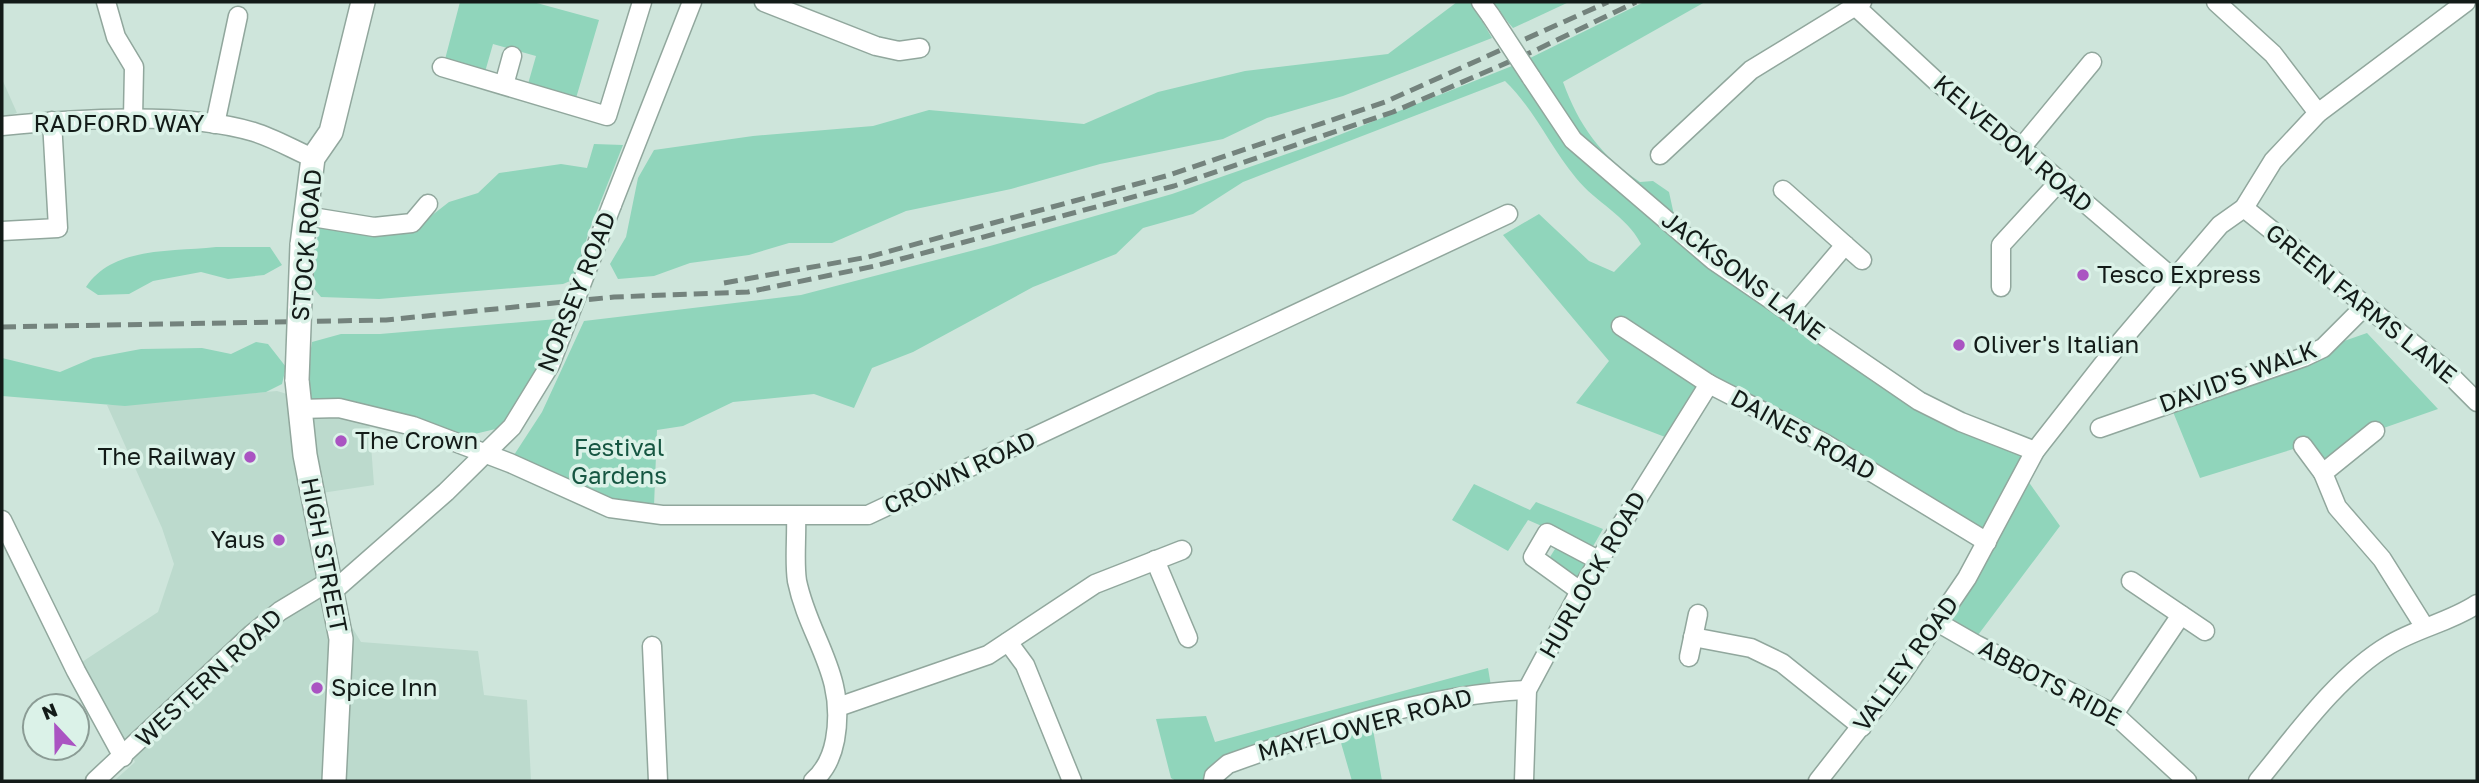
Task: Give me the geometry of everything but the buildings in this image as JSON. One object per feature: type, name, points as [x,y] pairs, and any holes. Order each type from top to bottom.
[{"type":"main road","name":"STOCK ROAD","points":[[304,455],[297,380],[302,244],[313,159],[331,132],[362,2]]},
{"type":"main road","name":"HIGH STREET","points":[[304,455],[341,639],[334,781]]},
{"type":"street","points":[[106,2],[117,37],[134,67],[133,119]]},
{"type":"street","points":[[443,67],[607,116],[642,2]]},
{"type":"street","name":"NORSEY ROAD","points":[[329,587],[446,492],[512,427],[550,365],[692,2]]},
{"type":"street","points":[[764,2],[876,46],[899,51],[920,48]]},
{"type":"street","points":[[2216,2],[2273,54],[2318,113]]},
{"type":"street","points":[[2244,208],[2273,160],[2318,113],[2466,2]]},
{"type":"street","points":[[1660,155],[1751,70],[1858,4]]},
{"type":"street","name":"KELVEDON ROAD","points":[[1858,4],[1936,81],[2021,148],[2058,183],[2174,279]]},
{"type":"street","name":"JACKSONS LANE","points":[[1486,9],[1573,140],[1681,235],[1919,401],[1961,422],[2035,451]]},
{"type":"street","points":[[215,124],[238,16]]},
{"type":"street","points":[[504,85],[512,56]]},
{"type":"street","points":[[2021,148],[2092,62]]},
{"type":"street","name":"RADFORD WAY","points":[[2,126],[52,121],[133,119],[215,124],[256,132],[313,159]]},
{"type":"street","points":[[2,231],[58,228],[52,121]]},
{"type":"street","points":[[2001,287],[2001,245],[2058,183]]},
{"type":"street","points":[[1783,190],[1862,260]]},
{"type":"street","points":[[306,216],[374,227],[412,223],[428,204]]},
{"type":"street","name":"VALLEY ROAD","points":[[1818,781],[1862,727],[1937,622],[1987,542],[2035,451],[2220,225],[2244,208]]},
{"type":"street","name":"GREEN FARMS LANE","points":[[2244,208],[2475,396]]},
{"type":"street","name":"CROWN ROAD","points":[[299,409],[339,408],[414,426],[610,508],[662,515],[796,516],[880,512],[1508,214]]},
{"type":"street","points":[[1788,312],[1845,245]]},
{"type":"street","name":"DAVID'S WALK","points":[[2100,428],[2304,357],[2323,348],[2365,306]]},
{"type":"street","name":"DAINES ROAD","points":[[1621,326],[1709,384],[1824,443],[1987,542]]},
{"type":"street","name":"HURLOCK ROAD","points":[[1524,781],[1527,690],[1580,591],[1709,384]]},
{"type":"street","points":[[2323,473],[2375,431]]},
{"type":"street","points":[[2303,446],[2323,473],[2337,507],[2382,559],[2424,626]]},
{"type":"street","points":[[796,516],[797,580],[822,645],[838,707],[834,747],[824,772],[813,781]]},
{"type":"street","points":[[2,520],[76,671],[123,757]]},
{"type":"street","points":[[1580,591],[1532,557],[1540,542],[1547,533],[1600,561]]},
{"type":"street","points":[[838,707],[977,659],[1008,642],[1095,584],[1182,550]]},
{"type":"street","points":[[1155,561],[1188,638]]},
{"type":"street","points":[[2131,581],[2205,631]]},
{"type":"street","name":"WESTERN ROAD","points":[[95,781],[279,611],[329,587]]},
{"type":"street","points":[[2258,781],[2301,729],[2361,666],[2424,626],[2463,613],[2477,604]]},
{"type":"street","points":[[1689,657],[1698,614]]},
{"type":"street","points":[[2114,713],[2181,615]]},
{"type":"street","name":"ABBOTS RIDE","points":[[1937,622],[1977,645],[2114,713],[2187,781]]},
{"type":"street","points":[[1693,637],[1751,648],[1782,663],[1862,727]]},
{"type":"street","points":[[1008,642],[1024,665],[1072,781]]},
{"type":"street","points":[[652,646],[658,781]]},
{"type":"street","name":"MAYFLOWER ROAD","points":[[1213,781],[1214,776],[1228,764],[1370,718],[1475,694],[1527,690]]},
{"type":"shaded area","points":[[2,79],[17,113],[2,117]]},
{"type":"shaded area","points":[[277,391],[369,419],[374,485],[302,496],[319,590],[331,593],[361,642],[478,651],[484,695],[527,700],[531,781],[114,781],[135,762],[82,662],[158,612],[174,564],[162,528],[107,405]]},
{"type":"green space","points":[[460,2],[533,2],[599,20],[574,105],[526,91],[536,56],[493,44],[483,79],[443,67]]},
{"type":"green space","points":[[1457,2],[1471,2],[1492,38],[1343,96],[1267,118],[1223,139],[1100,164],[1011,189],[906,211],[832,243],[789,243],[749,255],[690,263],[654,276],[618,279],[610,264],[626,237],[638,178],[654,150],[753,136],[873,126],[929,110],[1084,124],[1158,92],[1245,71],[1388,54]]},
{"type":"green space","points":[[1491,2],[1569,2],[1513,28]]},
{"type":"green space","name":"Festival Gardens","points":[[1644,2],[1705,2],[1563,82],[1576,113],[1603,151],[1640,182],[1653,181],[1669,192],[1674,215],[1706,239],[1722,266],[1879,376],[2035,451],[2023,474],[2060,526],[1972,643],[1937,622],[1987,542],[1710,384],[1673,440],[1576,403],[1609,361],[1503,235],[1539,214],[1589,261],[1614,272],[1641,244],[1627,225],[1576,178],[1525,104],[1505,81],[1243,182],[1193,214],[1143,228],[1116,254],[1033,287],[913,352],[872,368],[854,408],[814,394],[733,402],[683,426],[657,430],[654,506],[620,502],[514,455],[542,412],[584,321],[801,295],[990,246],[1172,194],[1324,141],[1512,66],[1535,98],[1526,60]]},
{"type":"green space","points":[[594,144],[623,145],[589,231],[575,279],[563,284],[379,299],[321,297],[307,280],[304,262],[317,247],[318,218],[374,227],[431,216],[449,202],[478,193],[499,173],[561,164],[587,168]]},
{"type":"green space","points":[[270,247],[282,265],[264,275],[228,279],[201,272],[153,281],[129,294],[98,295],[86,287],[112,264],[127,258],[163,251]]},
{"type":"green space","points":[[557,319],[545,374],[508,426],[462,437],[303,399],[312,342],[341,334],[380,334]]},
{"type":"green space","points":[[2367,333],[2438,409],[2375,431],[2323,473],[2303,446],[2200,478],[2169,402]]},
{"type":"green space","points":[[256,342],[268,344],[286,367],[282,384],[266,392],[125,406],[2,396],[2,358],[60,372],[93,358],[141,349],[202,348],[231,354]]},
{"type":"green space","points":[[1474,484],[1530,510],[1536,502],[1603,529],[1592,548],[1528,520],[1508,551],[1452,520]]},
{"type":"green space","points":[[1560,541],[1600,561],[1580,591],[1545,565]]},
{"type":"green space","points":[[1488,668],[1492,692],[1371,718],[1382,781],[1352,781],[1337,729],[1272,748],[1213,781],[1176,781],[1171,778],[1156,719],[1206,716],[1215,742]]},
{"type":"railway","points":[[724,283],[868,257],[1166,176],[1385,102],[1608,2]]},
{"type":"railway","points":[[2,327],[386,320],[614,297],[748,292],[875,266],[1174,186],[1393,112],[1534,51],[1636,2]]},
{"type":"place","name":"Tesco Express","points":[[2083,275]]},
{"type":"place","name":"Oliver's Italian","points":[[1959,345]]},
{"type":"place","name":"The Crown","points":[[341,441]]},
{"type":"place","name":"The Railway","points":[[250,457]]},
{"type":"place","name":"Yaus","points":[[279,540]]},
{"type":"place","name":"Spice Inn","points":[[317,688]]}]
